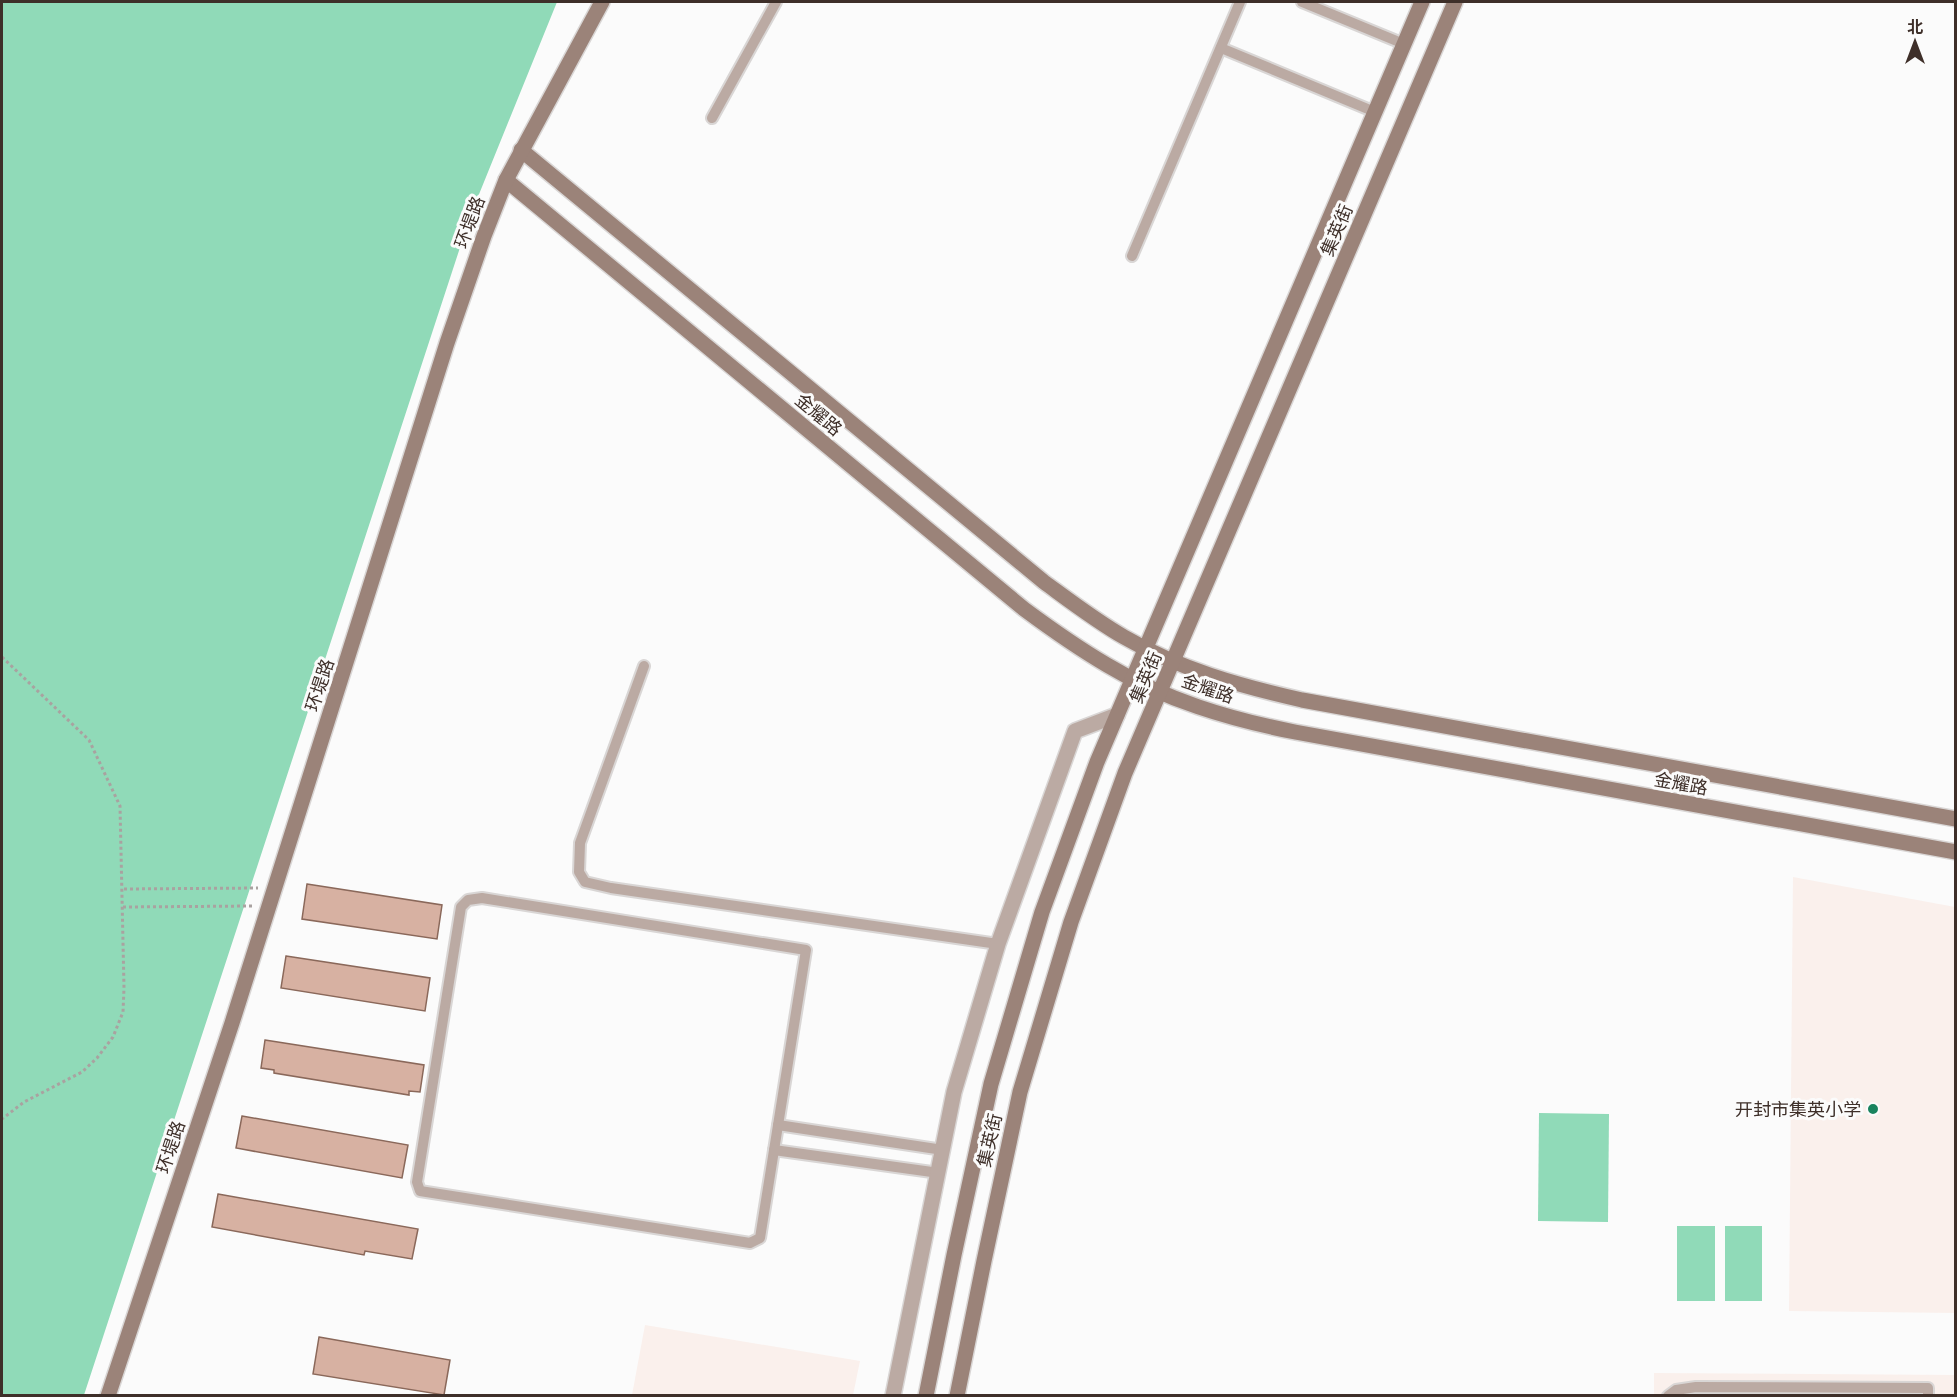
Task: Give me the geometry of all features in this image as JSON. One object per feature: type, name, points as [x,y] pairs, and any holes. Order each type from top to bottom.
[{"type":"street","name":"环堤路","points":[[108,1395],[232,1023],[447,343],[484,236],[506,180],[521,150],[602,2]]},
{"type":"street","name":"集英街","points":[[926,1395],[958,1232],[994,1074],[1042,912],[1097,762],[1422,2]]},
{"type":"street","name":"集英街","points":[[957,1395],[1010,1136],[1048,995],[1071,922],[1121,784],[1455,2]]},
{"type":"street","name":"金耀路","points":[[521,150],[1044,582],[1100,622],[1145,648],[1229,682],[1302,700],[1956,819]]},
{"type":"street","name":"金耀路","points":[[506,180],[1024,609],[1081,650],[1160,692],[1220,714],[1286,730],[1956,852]]},
{"type":"street","points":[[893,1395],[954,1092],[998,944],[1075,731],[1117,715]]},
{"type":"lane","points":[[712,118],[776,2]]},
{"type":"lane","points":[[1132,256],[1240,2]]},
{"type":"lane","points":[[1302,2],[1404,44]]},
{"type":"lane","points":[[1221,48],[1375,112]]},
{"type":"lane","points":[[644,666],[580,843],[579,872],[585,882],[611,888],[998,944]]},
{"type":"lane","points":[[482,898],[806,950],[778,1125],[760,1238],[750,1243],[420,1191],[417,1182],[461,908],[468,900],[482,898]]},
{"type":"lane","points":[[778,1125],[943,1150]]},
{"type":"lane","points":[[774,1150],[939,1173]]},
{"type":"lane","points":[[1668,1395],[1676,1390],[1696,1386],[1928,1388],[1928,1395]]},
{"type":"path","points":[[2,657],[89,740],[120,806],[123,889],[123,1012],[113,1037],[97,1058],[82,1072],[24,1102],[2,1119]]},
{"type":"path","points":[[123,889],[275,888]]},
{"type":"path","points":[[123,907],[269,906]]},
{"type":"shaded area","name":"开封市集英小学","points":[[1793,877],[1955,907],[1955,1313],[1789,1311]]},
{"type":"shaded area","points":[[645,1325],[860,1361],[853,1395],[632,1395]]},
{"type":"shaded area","points":[[1654,1373],[1955,1375],[1955,1395],[1654,1396]]},
{"type":"green space","points":[[2,2],[557,2],[471,214],[84,1395],[2,1395]]},
{"type":"green space","points":[[1539,1113],[1609,1114],[1608,1222],[1538,1221]]},
{"type":"green space","points":[[1677,1226],[1715,1226],[1715,1301],[1677,1301]]},
{"type":"green space","points":[[1725,1226],[1762,1226],[1762,1301],[1725,1301]]},
{"type":"building","points":[[307,884],[442,905],[437,939],[302,919]]},
{"type":"building","points":[[286,956],[430,978],[425,1011],[281,988]]},
{"type":"building","points":[[265,1040],[424,1065],[420,1092],[409,1091],[409,1095],[274,1073],[274,1070],[261,1068]]},
{"type":"building","points":[[242,1116],[408,1145],[402,1178],[236,1148]]},
{"type":"building","points":[[218,1194],[418,1229],[412,1259],[365,1251],[364,1255],[212,1227]]},
{"type":"building","points":[[319,1337],[450,1360],[444,1395],[313,1374]]},
{"type":"place","name":"开封市集英小学","points":[[1873,1109]]}]
